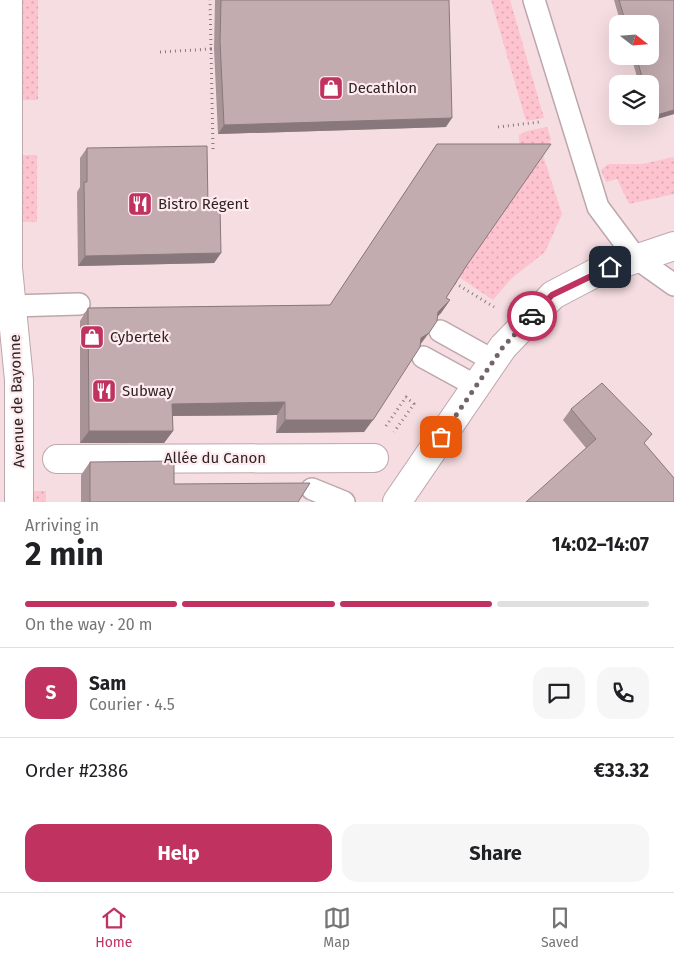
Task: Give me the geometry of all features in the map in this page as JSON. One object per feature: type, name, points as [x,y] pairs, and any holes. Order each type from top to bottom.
[{"type":"street","name":"Avenue de Bayonne","points":[[8,0],[8,268],[19,380],[19,502]]},
{"type":"street","points":[[397,502],[503,347],[552,295],[597,272],[674,246]]},
{"type":"street","name":"Allée du Canon","points":[[57,459],[376,451]]},
{"type":"lane","points":[[534,0],[598,207],[636,258],[674,285]]},
{"type":"lane","points":[[12,306],[79,304]]},
{"type":"lane","points":[[440,331],[494,361]]},
{"type":"lane","points":[[422,357],[476,386]]},
{"type":"lane","points":[[312,489],[344,502]]},
{"type":"path","points":[[210,0],[213,149]]},
{"type":"path","points":[[160,52],[212,49]]},
{"type":"path","points":[[498,127],[544,121]]},
{"type":"path","points":[[455,283],[494,307]]},
{"type":"path","points":[[406,396],[414,404],[376,451],[406,396]]},
{"type":"shaded area","points":[[19,0],[38,0],[38,100],[19,100]]},
{"type":"shaded area","points":[[491,0],[510,0],[544,118],[526,121]]},
{"type":"shaded area","points":[[547,127],[551,139],[543,155],[562,214],[545,252],[512,278],[493,300],[459,277],[520,156],[519,135],[527,131]]},
{"type":"shaded area","points":[[20,155],[37,155],[37,222],[20,222]]},
{"type":"shaded area","points":[[674,157],[674,194],[629,204],[617,179],[606,182],[601,170],[608,164],[642,164]]},
{"type":"shaded area","points":[[33,491],[46,491],[46,502],[33,502]]},
{"type":"building","name":"Decathlon","points":[[221,0],[449,0],[452,118],[224,125],[220,41]]},
{"type":"building","points":[[619,0],[674,0],[674,110],[659,114],[659,75],[641,75],[639,65],[659,65],[659,15],[623,15]]},
{"type":"building","points":[[437,144],[551,144],[467,265],[446,298],[450,300],[438,312],[437,321],[429,333],[421,338],[420,347],[373,420],[285,420],[285,402],[172,404],[173,431],[89,431],[88,308],[330,305]]},
{"type":"building","name":"Bistro Régent","points":[[207,146],[208,207],[220,207],[221,253],[85,256],[84,182],[87,182],[87,148]]},
{"type":"building","points":[[602,383],[652,434],[644,443],[674,478],[674,502],[526,502],[596,439],[571,409]]},
{"type":"building","points":[[174,461],[174,484],[310,483],[298,502],[90,502],[90,462]]},
{"type":"way so far","points":[[441,437],[503,347],[532,316]]},
{"type":"place","name":"Decathlon","points":[[331,88]]},
{"type":"place","name":"Bistro Régent","points":[[140,204]]},
{"type":"place","name":"Cybertek","points":[[92,337]]},
{"type":"place","name":"Subway","points":[[104,391]]},
{"type":"route","points":[[532,316],[552,295],[610,267]]}]
